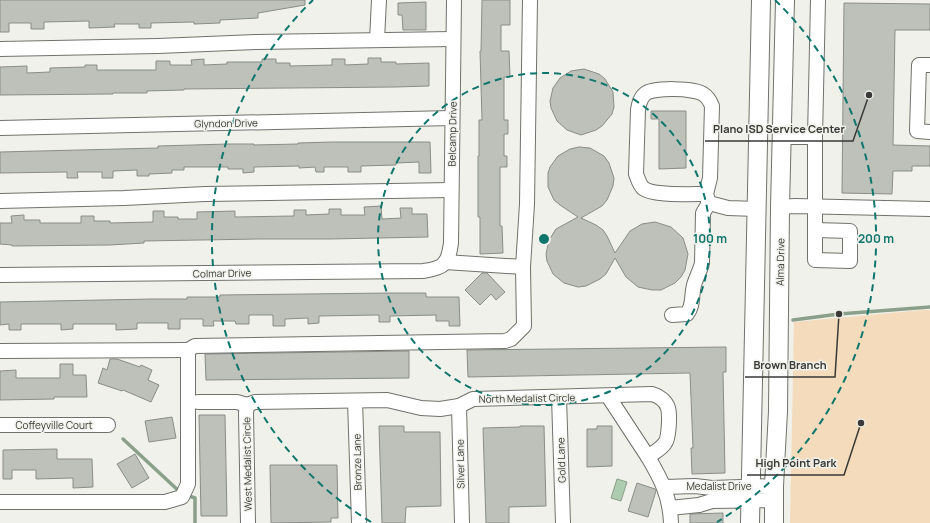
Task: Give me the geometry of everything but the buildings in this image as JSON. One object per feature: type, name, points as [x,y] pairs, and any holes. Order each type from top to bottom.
[{"type":"main road","points":[[750,523],[761,0]]},
{"type":"main road","name":"Alma Drive","points":[[774,523],[778,411],[780,207],[785,0]]},
{"type":"main road","points":[[757,209],[780,207]]},
{"type":"street","points":[[377,40],[379,0]]},
{"type":"street","name":"Belcamp Drive","points":[[444,264],[449,256],[451,243],[454,0]]},
{"type":"street","points":[[0,351],[188,350],[195,346],[505,341],[511,339],[524,326],[523,266],[527,204],[530,0]]},
{"type":"street","points":[[815,230],[815,137],[818,0]]},
{"type":"street","points":[[0,49],[158,46],[256,42],[453,39]]},
{"type":"street","points":[[930,65],[919,65],[917,131],[930,132]]},
{"type":"street","points":[[672,315],[688,314],[691,309],[694,286],[702,263],[703,213],[708,199],[710,178],[712,106],[709,99],[696,90],[655,90],[646,93],[640,100],[638,110],[636,174],[638,182],[644,189],[655,193],[708,199],[728,208],[757,209]]},
{"type":"street","name":"Glyndon Drive","points":[[0,128],[452,118]]},
{"type":"street","points":[[782,137],[815,137]]},
{"type":"street","points":[[0,201],[124,198],[205,194],[451,190]]},
{"type":"street","points":[[780,207],[815,206],[930,209]]},
{"type":"street","name":"Colmar Drive","points":[[0,275],[424,271],[437,269],[444,264],[523,266]]},
{"type":"street","points":[[0,502],[165,502],[182,497],[188,484],[188,350]]},
{"type":"street","name":"North Medalist Circle","points":[[198,402],[237,402],[248,405],[255,402],[387,400],[421,408],[440,409],[459,406],[473,399],[652,394],[664,401],[668,408],[668,435],[666,443],[648,457]]},
{"type":"street","points":[[608,396],[648,457],[665,487],[670,508],[671,523]]},
{"type":"street","name":"Gold Lane","points":[[558,397],[563,523]]},
{"type":"street","name":"Bronze Lane","points":[[356,400],[359,523]]},
{"type":"street","name":"West Medalist Circle","points":[[248,405],[246,413],[248,523]]},
{"type":"street","name":"Silver Lane","points":[[459,406],[462,523]]},
{"type":"street","name":"Coffeyville Court","points":[[0,425],[108,425]]},
{"type":"street","name":"Medalist Drive","points":[[665,487],[695,486],[750,493],[774,493]]},
{"type":"street","name":"Medalist Drive","points":[[670,508],[699,505],[750,493]]},
{"type":"shaded area","points":[[930,310],[930,523],[790,523],[794,322]]},
{"type":"shaded area","points":[[617,479],[627,482],[621,501],[611,498]]},
{"type":"waterway","points":[[793,320],[839,314],[930,307]]},
{"type":"waterway","points":[[123,439],[181,493]]},
{"type":"waterway","points":[[186,495],[195,498],[195,523]]},
{"type":"place","name":"Plano ISD Service Center","points":[[869,95]]},
{"type":"place","name":"Brown Branch","points":[[839,314]]},
{"type":"place","name":"High Point Park","points":[[861,423]]}]
